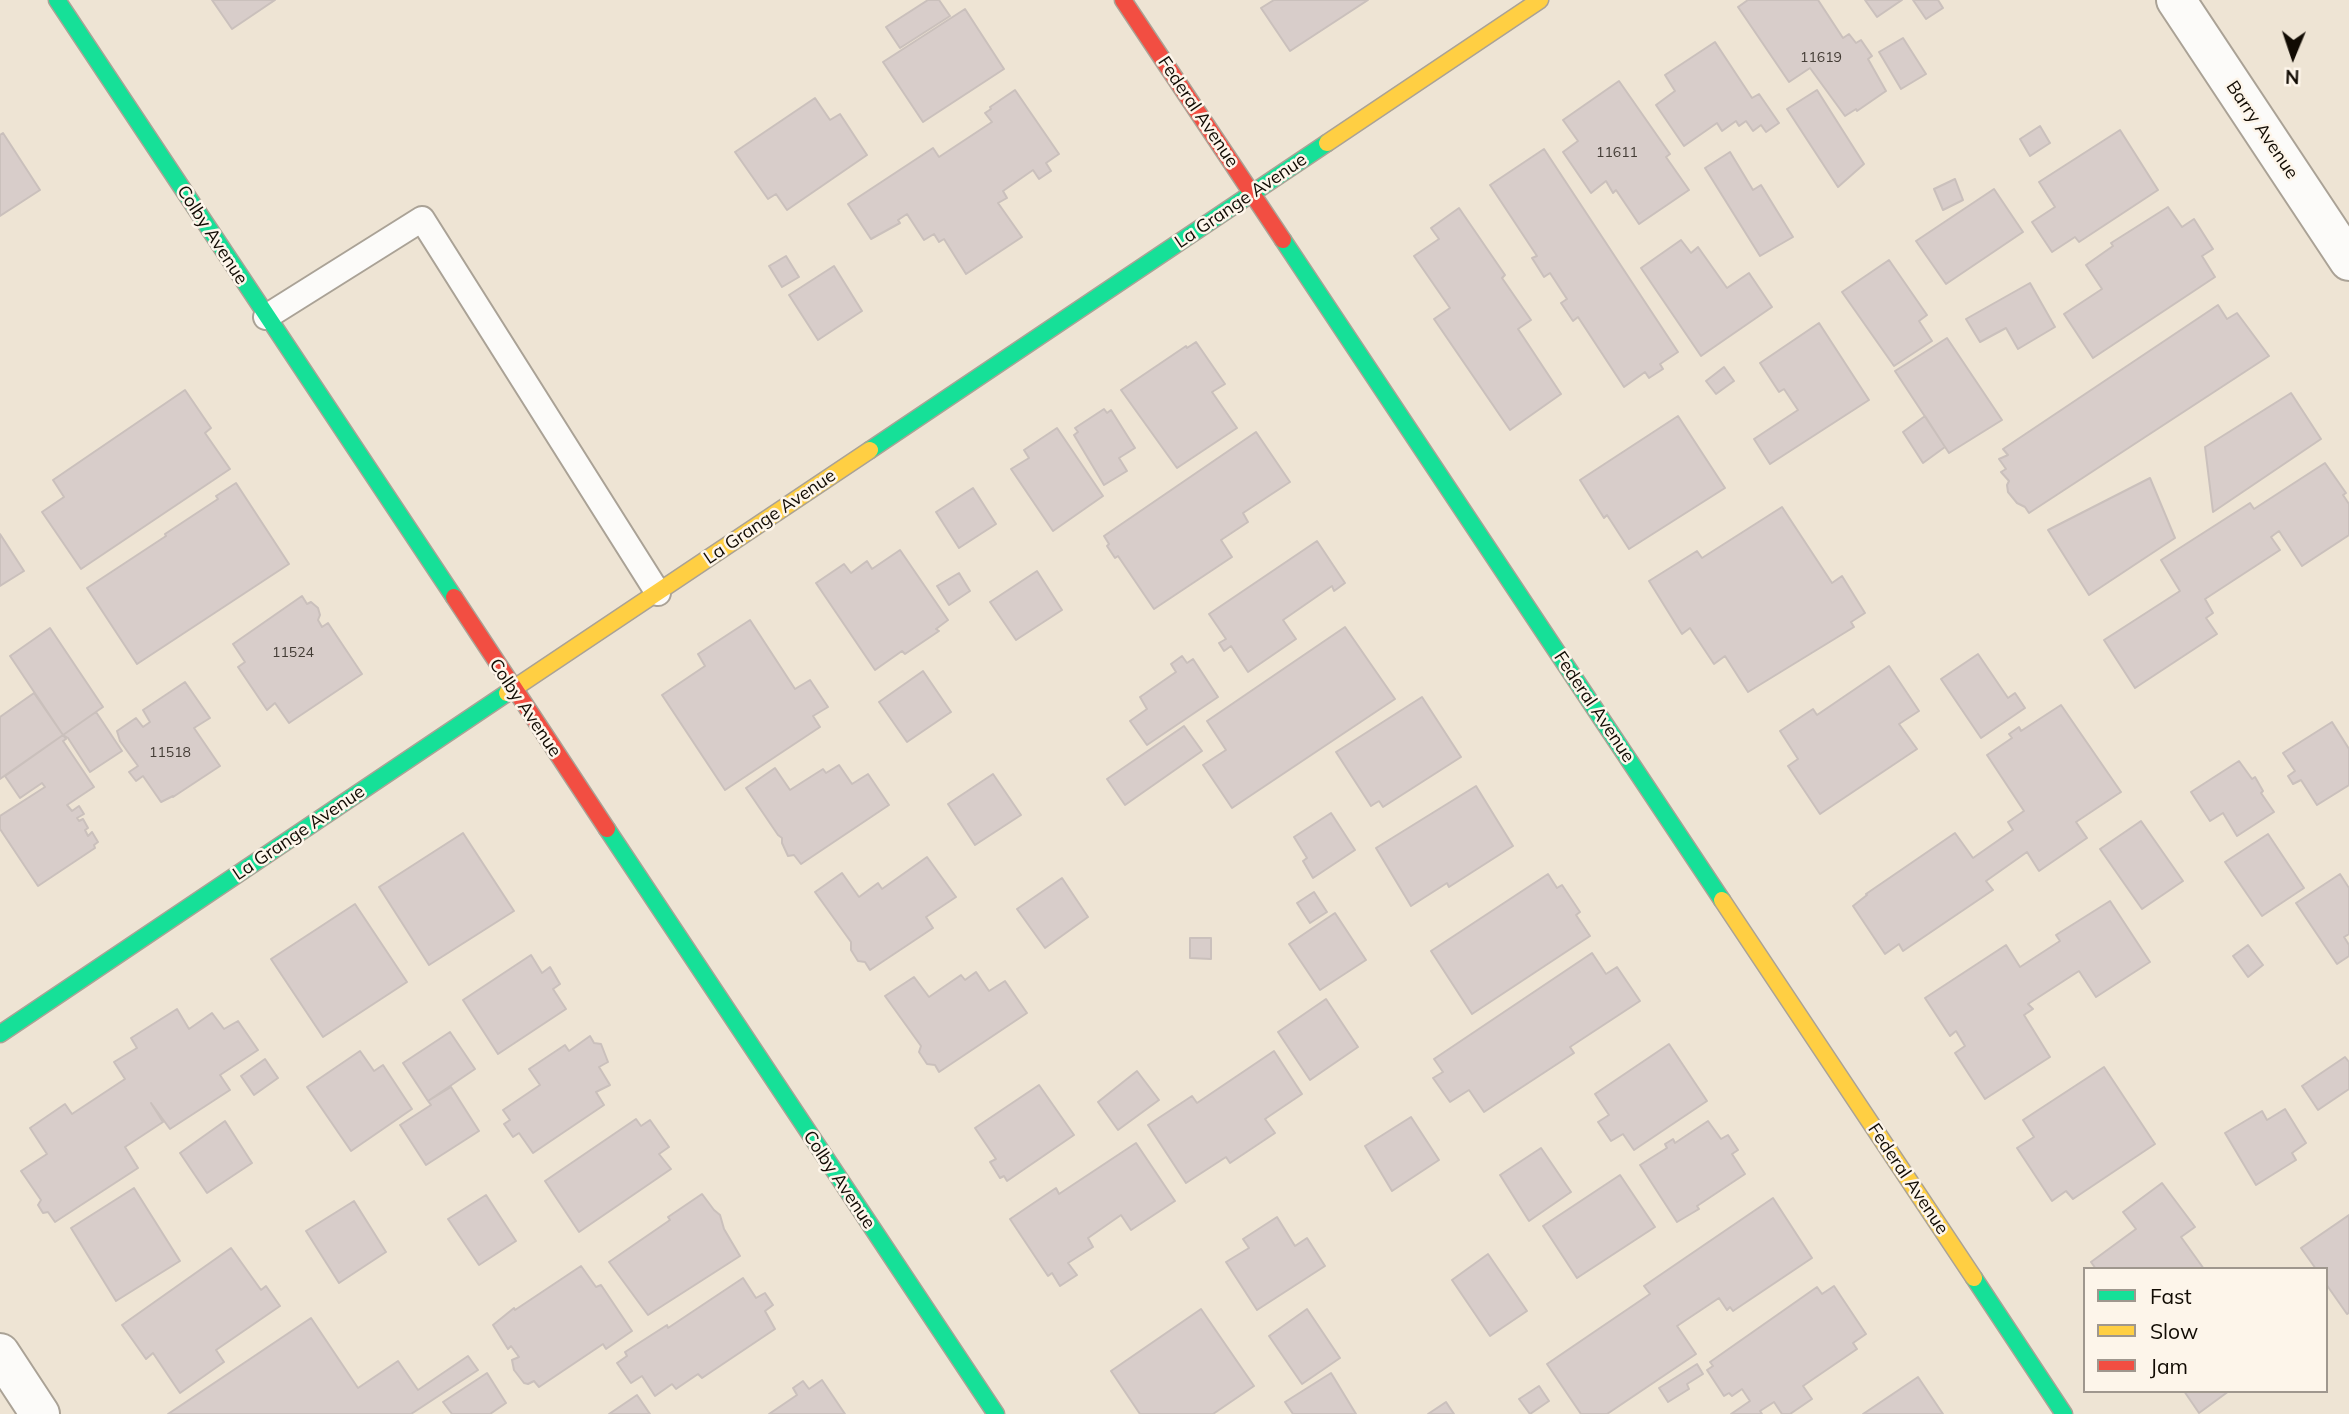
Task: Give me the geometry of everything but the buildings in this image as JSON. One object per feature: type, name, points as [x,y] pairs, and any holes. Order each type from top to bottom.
[{"type":"street","name":"Colby Avenue","points":[[57,0],[996,1414]]},
{"type":"street","name":"Federal Avenue","points":[[1123,0],[2064,1414]]},
{"type":"street","name":"La Grange Avenue","points":[[0,1034],[1540,0]]},
{"type":"street","name":"Barry Avenue","points":[[2176,0],[2349,261]]},
{"type":"street","points":[[0,1353],[40,1414]]},
{"type":"lane","points":[[266,317],[422,219],[658,593]]},
{"type":"traffic: fast","points":[[57,0],[454,597]]},
{"type":"traffic: fast","points":[[870,450],[1327,143]]},
{"type":"traffic: fast","points":[[1283,240],[1722,900]]},
{"type":"traffic: fast","points":[[0,1034],[507,693]]},
{"type":"traffic: fast","points":[[607,829],[996,1414]]},
{"type":"traffic: fast","points":[[1974,1278],[2064,1414]]},
{"type":"traffic: slow","points":[[1327,143],[1540,0]]},
{"type":"traffic: slow","points":[[507,693],[870,450]]},
{"type":"traffic: slow","points":[[1722,900],[1974,1278]]},
{"type":"traffic: jam","points":[[1123,0],[1283,240]]},
{"type":"traffic: jam","points":[[454,597],[607,829]]}]
